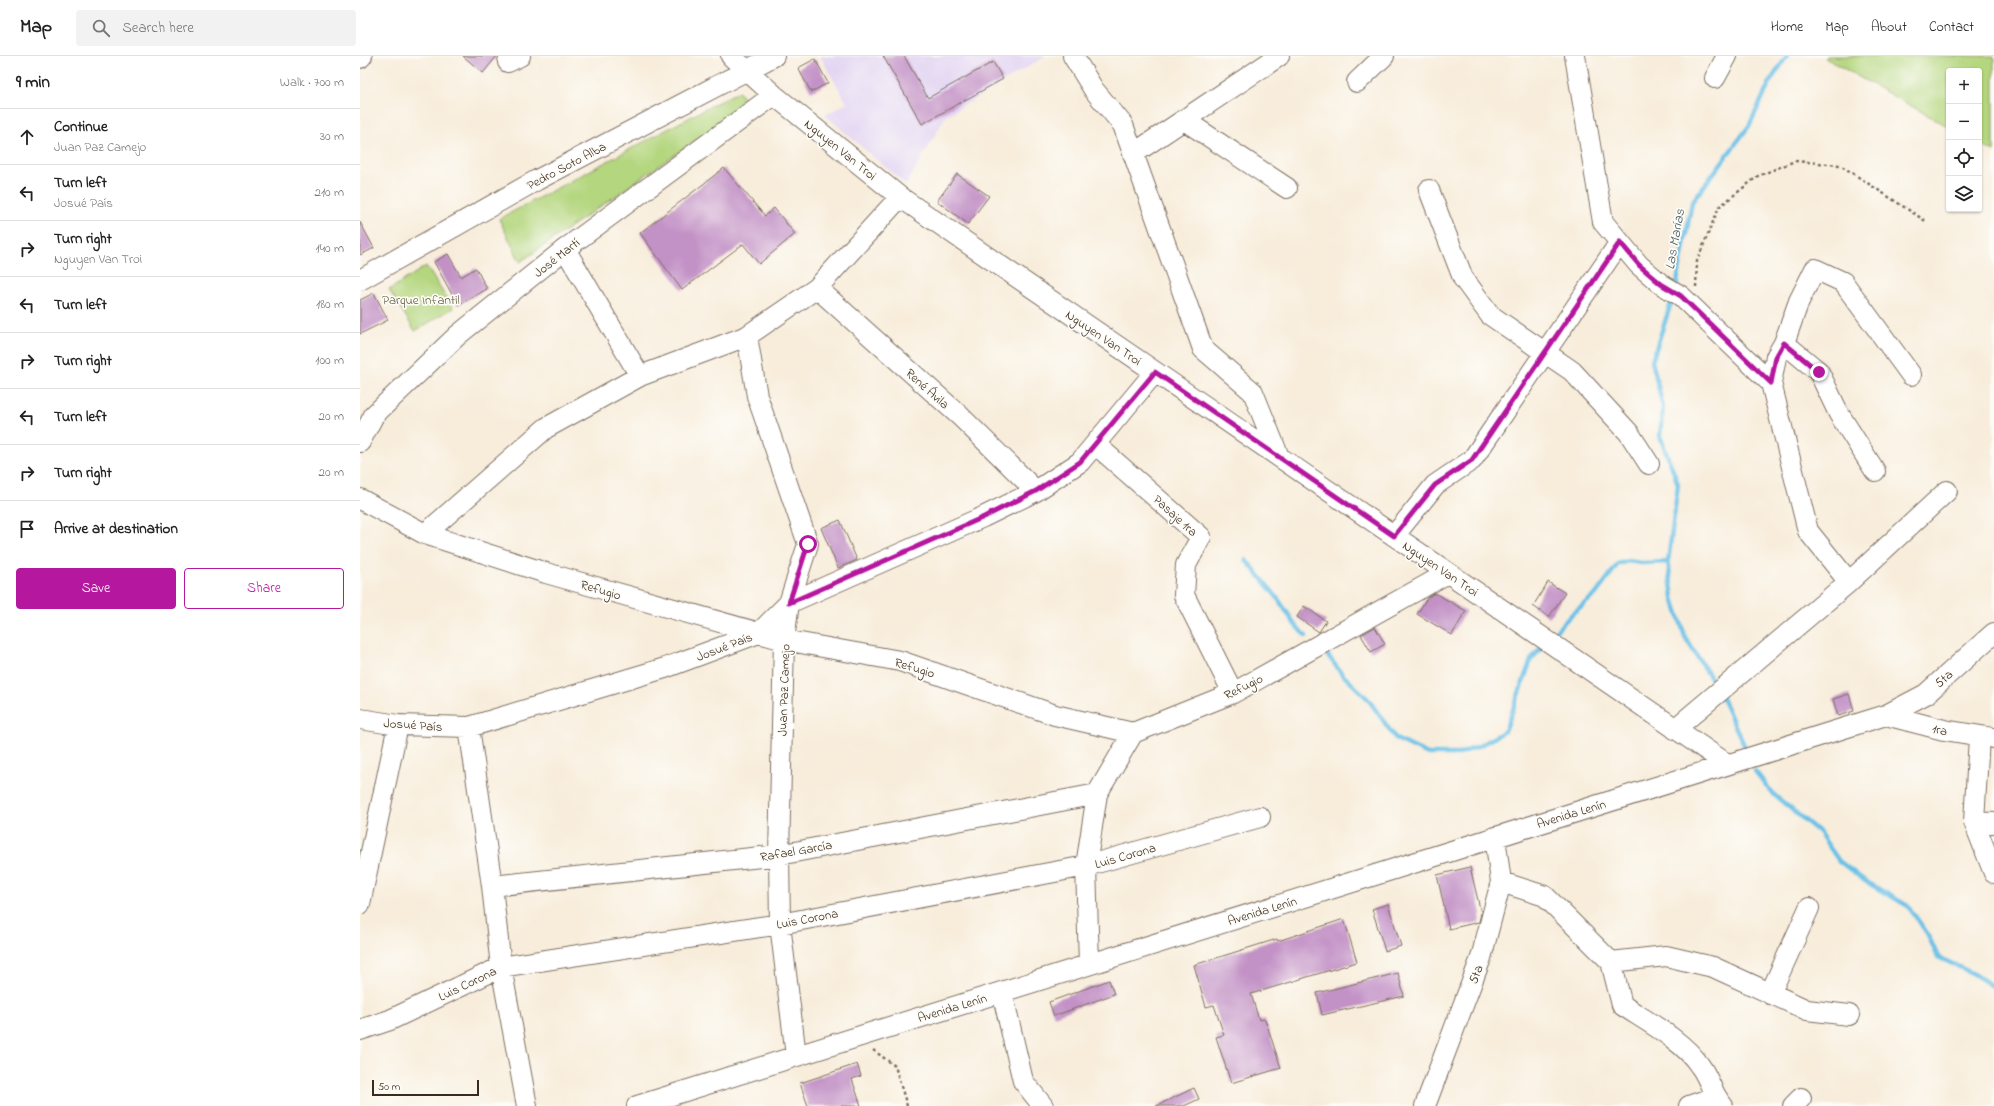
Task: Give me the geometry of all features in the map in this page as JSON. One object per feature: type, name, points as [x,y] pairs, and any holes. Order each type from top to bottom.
[{"type":"street","name":"Nguyen Van Troi","points":[[732,56],[774,95],[900,197],[1727,764]]},
{"type":"street","name":"Pedro Soto Alba","points":[[360,280],[537,180],[774,56]]},
{"type":"street","points":[[1073,56],[1094,90],[1123,125],[1203,349],[1253,392],[1279,457]]},
{"type":"street","points":[[1133,154],[1279,56]]},
{"type":"street","points":[[1357,82],[1384,56]]},
{"type":"street","points":[[1575,56],[1603,222],[1639,265],[1661,284],[1681,296],[1771,383]]},
{"type":"street","points":[[1715,78],[1727,56]]},
{"type":"street","name":"José Martí","points":[[360,442],[367,418],[458,335],[564,249],[774,95]]},
{"type":"street","points":[[1184,120],[1287,188]]},
{"type":"street","points":[[1429,190],[1463,278],[1490,315],[1572,370],[1629,433],[1649,464]]},
{"type":"street","points":[[425,534],[546,428],[640,376],[747,336],[817,288],[900,197]]},
{"type":"street","points":[[1394,536],[1435,485],[1472,460],[1620,242]]},
{"type":"street","points":[[564,249],[640,376]]},
{"type":"street","points":[[1849,582],[1808,531],[1771,383],[1776,357],[1784,343],[1799,301],[1815,269],[1843,282],[1911,375]]},
{"type":"street","name":"René Ávila","points":[[817,288],[960,416],[1036,491]]},
{"type":"street","name":"Juan Paz Camejo","points":[[747,336],[757,396],[808,544],[789,603],[784,640],[779,854],[780,924],[796,1056]]},
{"type":"street","points":[[1784,343],[1819,372],[1839,414],[1875,471]]},
{"type":"street","name":"Josué País","points":[[360,719],[398,725],[469,727],[665,668],[758,633],[789,603],[984,517],[1036,491],[1080,462],[1155,372]]},
{"type":"street","name":"Pasaje 1ra","points":[[1094,444],[1201,536],[1186,565],[1184,595],[1233,693]]},
{"type":"street","points":[[1675,729],[1849,582],[1947,491]]},
{"type":"street","name":"Refugio","points":[[360,498],[425,534],[546,573],[784,640],[900,661],[1055,714],[1133,733],[1233,693],[1448,573]]},
{"type":"street","name":"5ta","points":[[1886,715],[1926,694],[1994,632]]},
{"type":"street","name":"1ra","points":[[1886,715],[1944,730],[1987,737]]},
{"type":"street","name":"Avenida Lenín","points":[[637,1106],[1886,715]]},
{"type":"street","points":[[360,904],[398,725]]},
{"type":"street","points":[[469,727],[492,886],[501,967],[527,1106]]},
{"type":"street","points":[[1089,964],[1086,866],[1097,794],[1133,733]]},
{"type":"street","points":[[1987,737],[1974,822],[1994,873]]},
{"type":"street","name":"Rafael García","points":[[492,886],[779,854],[1097,794]]},
{"type":"street","name":"Luis Corona","points":[[360,1030],[390,1020],[501,967],[780,924],[1086,866],[1260,817]]},
{"type":"street","points":[[1974,822],[1994,823]]},
{"type":"street","name":"5ta","points":[[1426,1105],[1481,958],[1501,882],[1495,837]]},
{"type":"street","points":[[1501,882],[1545,896],[1611,962],[1622,1004],[1680,1045],[1700,1065],[1719,1101],[1689,1106]]},
{"type":"street","points":[[1770,994],[1809,908]]},
{"type":"street","points":[[1611,962],[1666,956],[1713,967],[1806,1010],[1849,1015]]},
{"type":"street","points":[[1002,992],[1023,1081],[1043,1106]]},
{"type":"path","points":[[1696,310],[1697,261],[1720,207],[1758,176],[1795,160],[1840,165],[1927,222]]},
{"type":"path","points":[[856,1038],[895,1066],[907,1106]]},
{"type":"shaded area","points":[[820,56],[1046,56],[946,116],[906,185],[825,115],[847,103]]},
{"type":"green space","points":[[1826,56],[1994,56],[1994,152],[1982,146],[1982,68],[1946,68],[1946,125],[1825,58]]},
{"type":"green space","points":[[739,91],[748,104],[520,262],[499,219]]},
{"type":"green space","name":"Parque Infantil","points":[[426,266],[453,308],[415,331],[389,290]]},
{"type":"building","points":[[463,56],[497,56],[483,73]]},
{"type":"building","points":[[883,56],[904,56],[928,98],[993,62],[1003,79],[922,124]]},
{"type":"building","points":[[815,59],[828,83],[811,92],[798,68]]},
{"type":"building","points":[[724,168],[765,216],[774,208],[795,234],[759,264],[743,244],[682,290],[640,233]]},
{"type":"building","points":[[957,174],[989,196],[968,224],[937,201]]},
{"type":"building","points":[[360,222],[374,248],[360,255]]},
{"type":"building","points":[[448,254],[461,277],[476,268],[487,289],[458,305],[434,262]]},
{"type":"building","points":[[374,293],[388,320],[360,334],[360,300]]},
{"type":"building","points":[[840,520],[857,560],[838,568],[821,528]]},
{"type":"building","points":[[1548,582],[1565,593],[1549,617],[1533,606]]},
{"type":"building","points":[[1435,593],[1466,611],[1452,635],[1417,614],[1427,598]]},
{"type":"building","points":[[1304,606],[1326,621],[1319,632],[1297,617]]},
{"type":"building","points":[[1375,627],[1385,644],[1371,652],[1361,635]]},
{"type":"building","points":[[1849,694],[1854,711],[1838,716],[1833,699]]},
{"type":"building","points":[[1470,867],[1481,913],[1479,922],[1449,929],[1437,875]]},
{"type":"building","points":[[1388,904],[1401,946],[1385,951],[1372,909]]},
{"type":"building","points":[[1344,919],[1357,962],[1251,994],[1259,1020],[1265,1019],[1281,1068],[1231,1083],[1216,1037],[1224,1035],[1214,1005],[1206,1007],[1194,965],[1277,939],[1278,941]]},
{"type":"building","points":[[1398,973],[1404,996],[1322,1015],[1317,993]]},
{"type":"building","points":[[1109,980],[1114,994],[1054,1016],[1049,1002]]},
{"type":"building","points":[[857,1064],[861,1076],[852,1079],[861,1106],[808,1106],[800,1083]]},
{"type":"building","points":[[1194,1088],[1199,1099],[1184,1106],[1156,1106]]},
{"type":"waterway","name":"Las Marías","points":[[1676,288],[1692,202],[1749,126],[1771,80],[1787,56]]},
{"type":"waterway","name":"Las Marías","points":[[1551,636],[1572,614],[1596,594],[1618,564],[1628,561],[1641,563],[1668,562],[1678,484],[1660,436],[1663,407],[1652,361],[1673,297]]},
{"type":"waterway","points":[[1246,560],[1276,596],[1296,626],[1306,636]]},
{"type":"waterway","points":[[1668,562],[1673,598],[1685,637],[1717,688]]},
{"type":"waterway","points":[[1326,653],[1342,674],[1368,699],[1396,739],[1428,754],[1459,754],[1481,745],[1505,731],[1531,660],[1545,643]]},
{"type":"waterway","points":[[1721,696],[1745,747]]},
{"type":"waterway","points":[[1755,771],[1773,794],[1819,832],[1839,861],[1865,881],[1908,906],[1927,933],[1938,957],[1974,974],[1994,987]]},
{"type":"route","points":[[808,544],[789,603],[984,517],[1036,491],[1080,462],[1155,372],[1394,536],[1435,485],[1472,460],[1620,242],[1639,265],[1661,284],[1681,296],[1771,383],[1776,357],[1784,343],[1819,372]]}]
